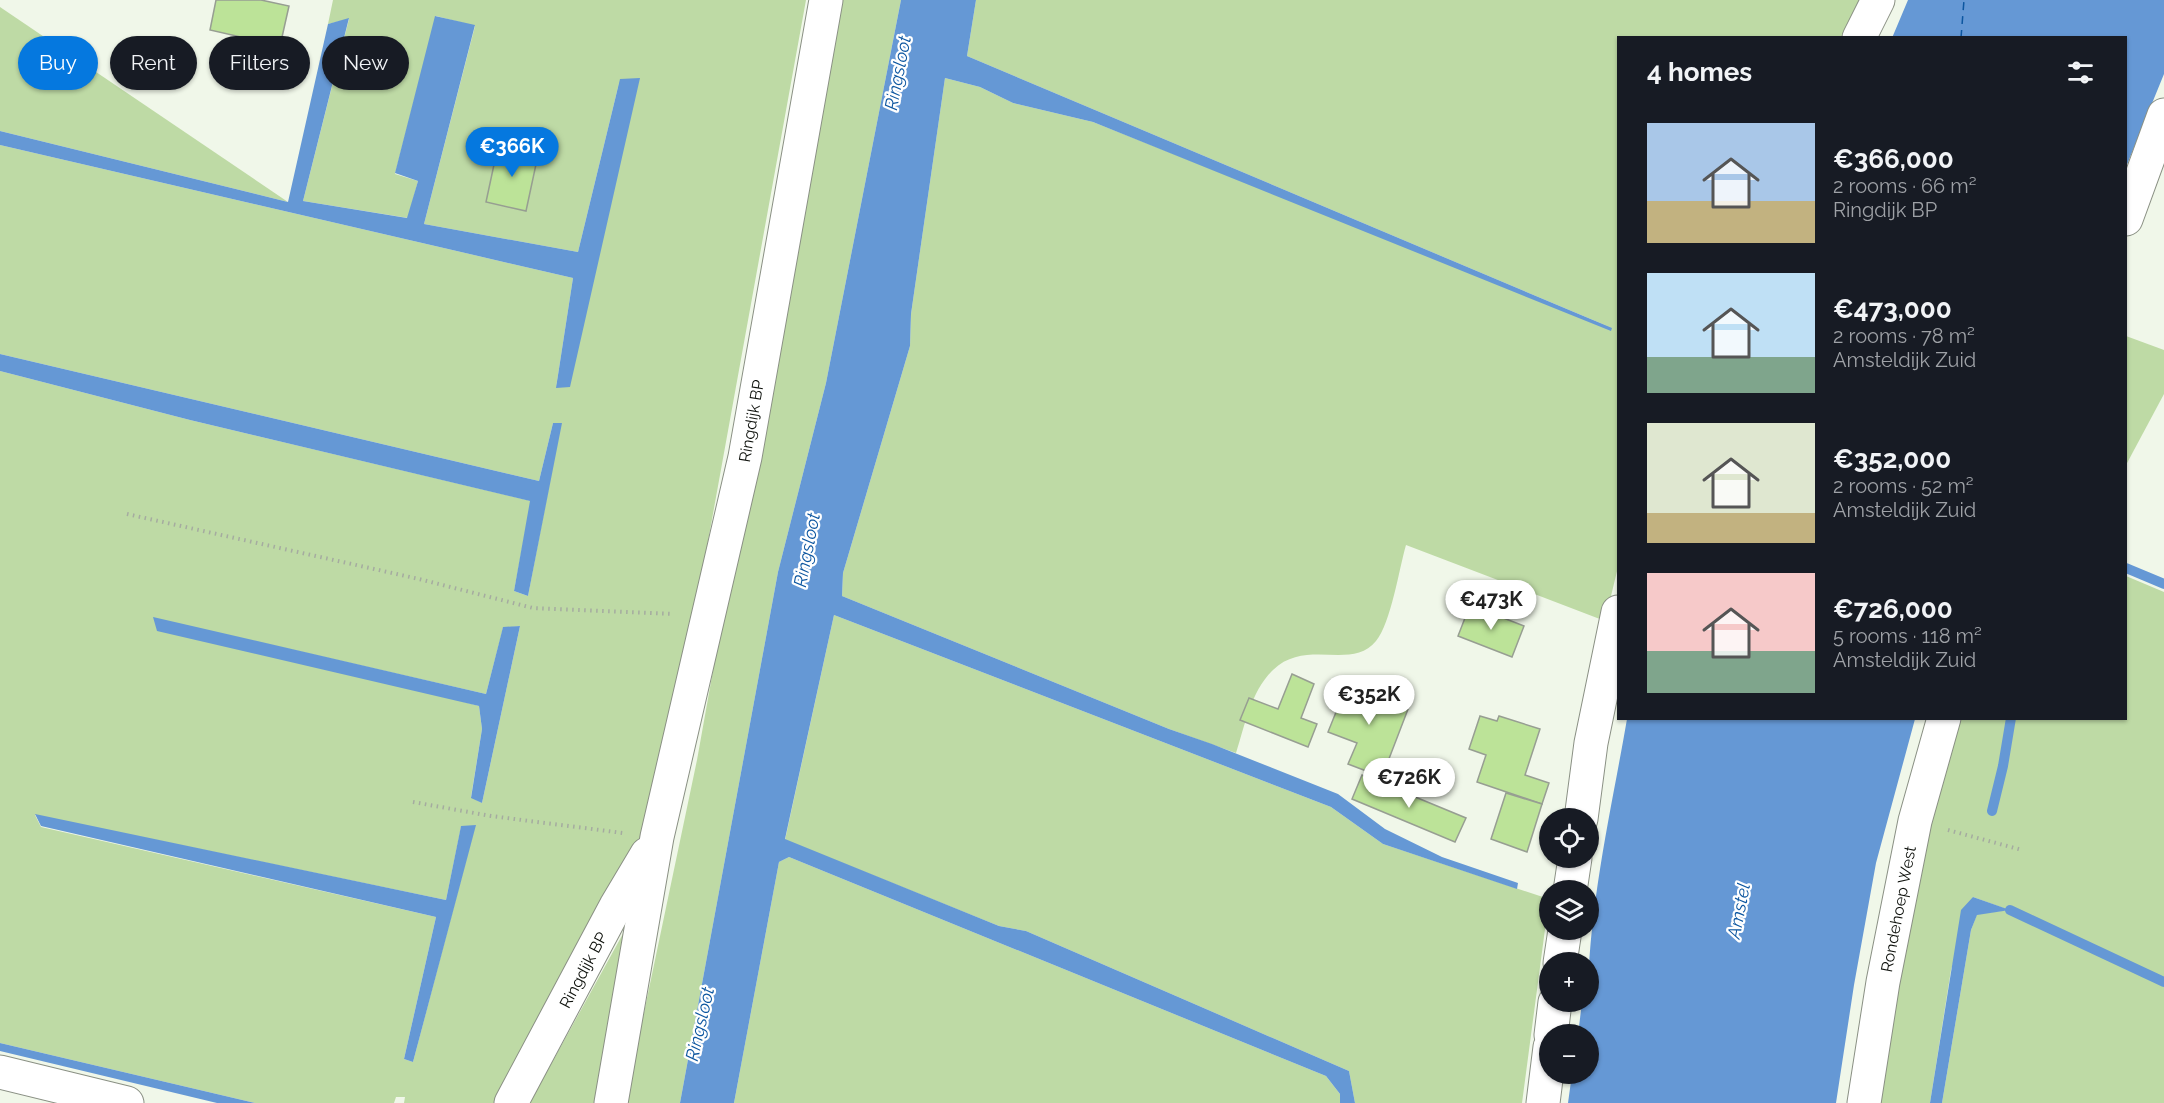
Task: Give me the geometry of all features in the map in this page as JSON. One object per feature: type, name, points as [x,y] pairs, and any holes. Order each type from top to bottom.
[{"type":"street","name":"Ringdijk BP","points":[[611,1103],[657,837],[745,457],[826,0]]},
{"type":"street","points":[[1860,36],[1878,0]]},
{"type":"street","points":[[2127,216],[2164,115]]},
{"type":"street","points":[[1582,808],[1591,742],[1617,617]]},
{"type":"street","name":"Rondehoep West","points":[[1864,1103],[1883,982],[1916,821],[1943,720]]},
{"type":"street","name":"Ringdijk BP","points":[[511,1103],[616,906],[657,837]]},
{"type":"street","points":[[0,1072],[127,1103]]},
{"type":"street","points":[[1543,1103],[1545,1084]]},
{"type":"path","points":[[127,514],[407,576],[532,608],[708,616]]},
{"type":"path","points":[[413,802],[491,816],[657,837]]},
{"type":"path","points":[[1916,821],[2022,850]]},
{"type":"green space","points":[[333,0],[806,0],[655,834],[498,1103],[404,1103],[405,1097],[396,1097],[394,1103],[255,1103],[0,1043],[0,371],[190,420],[531,501],[514,591],[528,596],[561,423],[553,423],[539,481],[0,354],[0,145],[573,278],[556,388],[620,79],[578,252],[424,224],[475,26],[436,16],[395,174],[418,181],[408,218],[303,201],[331,90],[409,90],[409,36],[345,36],[349,19],[328,24]],"holes":[[[153,618],[486,694],[503,628],[520,626],[482,803],[471,797],[482,729],[479,706]],[[35,815],[446,900],[461,827],[475,826],[413,1062],[404,1059],[436,917],[41,827]]]},
{"type":"green space","points":[[833,0],[901,0],[826,383],[778,572],[680,1103],[625,1103],[697,760]]},
{"type":"green space","points":[[976,0],[1860,0],[1844,36],[1617,36],[1617,571],[1605,621],[1406,545],[1386,622],[1376,641],[1366,650],[1354,654],[1300,656],[1286,661],[1273,670],[1265,678],[1254,698],[1236,753],[1169,729],[842,596],[843,573],[910,346],[911,314],[945,78],[980,87],[1013,103],[1093,122],[1612,328],[967,56]]},
{"type":"green space","points":[[0,7],[43,36],[18,36],[18,90],[98,90],[98,73],[110,81],[110,90],[123,90],[288,202],[0,131]]},
{"type":"green space","points":[[2127,336],[2164,350],[2164,394],[2127,463]]},
{"type":"green space","points":[[2127,576],[2164,592],[2164,1103],[1942,1103],[1971,930],[1977,914],[2009,910],[1973,897],[1951,970],[1930,1103],[1876,1103],[1919,856],[1956,720],[2127,720]]},
{"type":"green space","points":[[834,615],[1331,807],[1383,844],[1539,896],[1539,940],[1544,940],[1542,952],[1539,952],[1539,975],[1522,1103],[1355,1103],[1349,1071],[1026,931],[999,926],[785,840]]},
{"type":"green space","points":[[789,857],[1326,1076],[1340,1094],[1340,1103],[734,1103],[779,862]]},
{"type":"green space","points":[[641,901],[596,1103],[527,1103],[544,1077]]},
{"type":"water","name":"Ringsloot","points":[[901,0],[976,0],[967,56],[1612,328],[1611,331],[1093,122],[1013,103],[980,87],[945,78],[911,314],[910,346],[843,573],[842,596],[1169,729],[1338,794],[1385,829],[1442,857],[1518,883],[1517,889],[1383,844],[1331,807],[834,615],[785,839],[999,926],[1026,931],[1349,1071],[1355,1103],[1340,1103],[1340,1094],[1326,1076],[789,857],[779,862],[734,1103],[680,1103],[778,572],[826,383]]},
{"type":"water","points":[[1908,0],[2164,0],[2164,74],[2127,165],[2127,36],[1893,36]]},
{"type":"water","points":[[435,16],[475,25],[424,224],[578,252],[620,79],[640,78],[570,387],[556,388],[573,278],[0,145],[0,131],[288,202],[322,51],[322,90],[331,90],[303,201],[407,218],[418,181],[395,173]]},
{"type":"water","points":[[349,18],[344,36],[325,36],[328,24]]},
{"type":"water","points":[[0,354],[539,481],[553,423],[562,423],[528,596],[514,591],[530,501],[190,420],[0,371]]},
{"type":"water","points":[[153,617],[486,694],[503,627],[520,626],[482,803],[471,798],[482,729],[479,706],[157,631]]},
{"type":"water","name":"Amstel","points":[[1627,720],[1915,720],[1876,863],[1836,1103],[1568,1103],[1571,1084],[1599,1084],[1599,1024],[1579,1024],[1581,1012],[1599,1012],[1599,952],[1590,952],[1591,940],[1599,940],[1599,880]]},
{"type":"water","points":[[35,814],[446,900],[461,826],[476,825],[413,1062],[404,1059],[436,917],[41,826]]},
{"type":"water","points":[[1973,897],[2010,910],[1977,915],[1971,930],[1942,1103],[1930,1103],[1961,910]]},
{"type":"water","points":[[0,1043],[255,1103],[217,1103],[0,1051]]},
{"type":"building","points":[[216,0],[261,0],[289,6],[282,36],[236,36],[210,30]]},
{"type":"building","points":[[498,146],[538,155],[526,211],[486,202]]},
{"type":"building","points":[[1470,605],[1524,626],[1512,657],[1458,636]]},
{"type":"building","points":[[1292,674],[1314,684],[1301,718],[1317,724],[1308,747],[1240,720],[1249,698],[1278,709]]},
{"type":"building","points":[[1349,680],[1410,704],[1382,777],[1348,764],[1357,743],[1328,732]]},
{"type":"building","points":[[1480,716],[1497,721],[1499,716],[1540,729],[1525,775],[1549,783],[1542,804],[1477,782],[1486,755],[1469,749]]},
{"type":"building","points":[[1362,775],[1466,818],[1455,842],[1352,799]]},
{"type":"building","points":[[1506,793],[1542,804],[1527,852],[1491,839]]},
{"type":"waterway","points":[[2127,568],[2164,584]]},
{"type":"waterway","points":[[1992,811],[2011,720]]},
{"type":"waterway","points":[[2010,910],[2164,982]]},
{"type":"ferry route","points":[[1961,36],[1964,0]]}]
